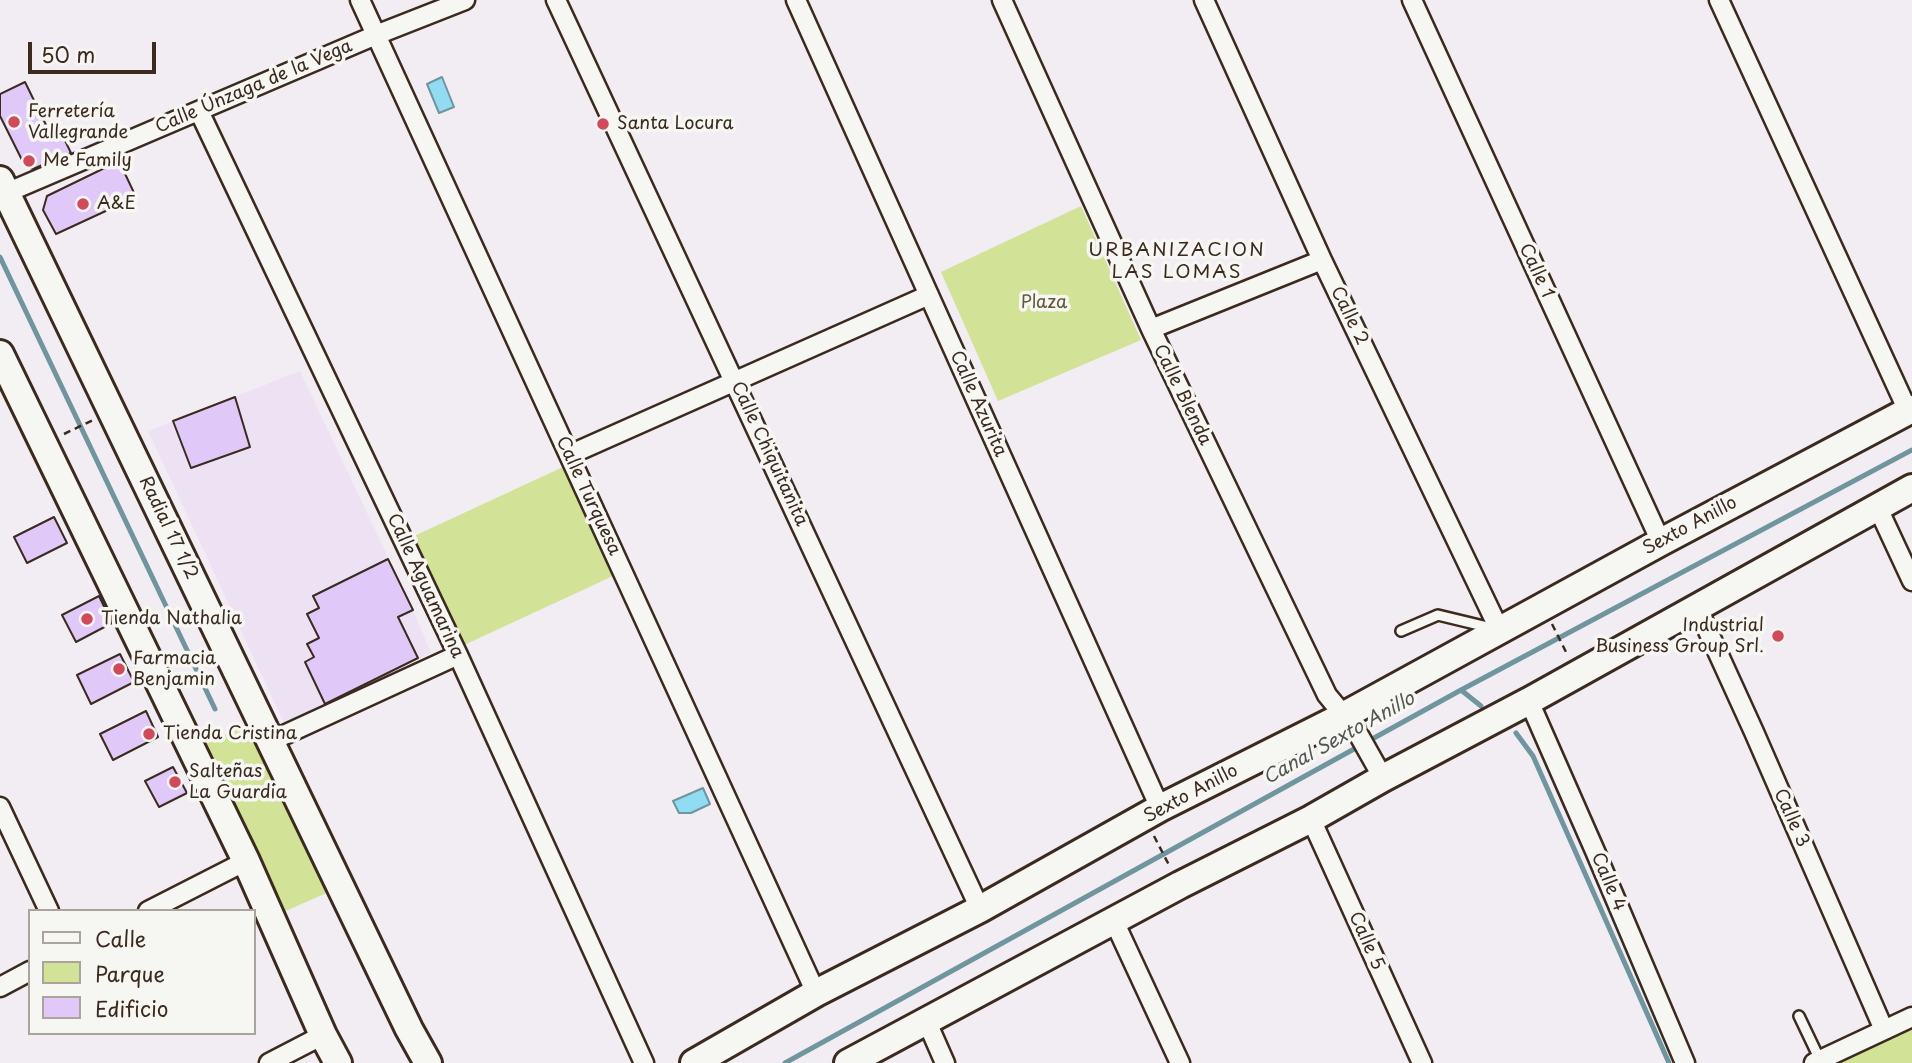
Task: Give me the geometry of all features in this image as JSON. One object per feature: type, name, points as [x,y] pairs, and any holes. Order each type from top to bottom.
[{"type":"main road","name":"Radial 17 1/2","points":[[3,186],[422,1057]]},
{"type":"main road","points":[[3,368],[246,861],[338,1063]]},
{"type":"main road","name":"Sexto Anillo","points":[[694,1063],[816,993],[1350,723],[1499,629],[1910,410]]},
{"type":"main road","points":[[848,1063],[1114,920],[1311,819],[1379,770],[1529,701],[1912,488]]},
{"type":"street","name":"Calle Turquesa","points":[[360,0],[816,993]]},
{"type":"street","name":"Calle Únzaga de la Vega","points":[[3,186],[199,111],[464,0]]},
{"type":"street","name":"Calle Chiquitanita","points":[[556,0],[981,909]]},
{"type":"street","name":"Calle Azurita","points":[[796,0],[929,295],[1156,820]]},
{"type":"street","name":"Calle Blenda","points":[[1002,0],[1151,329],[1327,695],[1350,723],[1379,770]]},
{"type":"street","name":"Calle 2","points":[[1205,0],[1322,260],[1499,629]]},
{"type":"street","name":"Calle 1","points":[[1412,0],[1661,542]]},
{"type":"street","points":[[1719,0],[1910,410]]},
{"type":"street","name":"Calle Aguamarina","points":[[199,111],[458,655],[645,1063]]},
{"type":"street","points":[[1151,329],[1322,260]]},
{"type":"street","points":[[569,455],[929,295]]},
{"type":"street","points":[[1877,506],[1912,581]]},
{"type":"street","name":"Calle 3","points":[[1697,607],[1884,1030]]},
{"type":"street","points":[[271,741],[458,655]]},
{"type":"street","name":"Calle 4","points":[[1529,701],[1685,1063]]},
{"type":"street","points":[[0,807],[48,909]]},
{"type":"street","name":"Calle 5","points":[[1311,819],[1422,1063]]},
{"type":"street","points":[[152,909],[246,861]]},
{"type":"street","points":[[1114,920],[1180,1063]]},
{"type":"street","points":[[0,987],[28,972]]},
{"type":"street","points":[[1817,1061],[1912,1017]]},
{"type":"street","points":[[927,1022],[945,1063]]},
{"type":"street","points":[[269,1063],[323,1035]]},
{"type":"lane","points":[[1401,631],[1438,615],[1499,629]]},
{"type":"lane","points":[[1799,1016],[1817,1061]]},
{"type":"path","points":[[73,429],[87,423]]},
{"type":"path","points":[[1551,621],[1572,664]]},
{"type":"path","points":[[1156,820],[1171,869]]},
{"type":"shaded area","points":[[300,371],[431,653],[284,723],[148,431]]},
{"type":"green space","name":"Plaza","points":[[1081,206],[1141,340],[998,401],[941,272]]},
{"type":"green space","points":[[563,467],[613,576],[462,646],[412,537]]},
{"type":"green space","points":[[251,722],[331,891],[281,913],[201,746]]},
{"type":"green space","points":[[1912,1029],[1912,1063],[1838,1063]]},
{"type":"water","points":[[442,77],[454,107],[439,113],[427,84]]},
{"type":"water","points":[[703,788],[710,804],[691,813],[679,813],[673,801]]},
{"type":"building","points":[[25,82],[49,131],[58,126],[71,153],[33,169],[25,166],[0,116],[0,94]]},
{"type":"building","name":"A&E","points":[[119,161],[136,197],[56,234],[43,210],[47,196]]},
{"type":"building","points":[[235,397],[250,447],[191,468],[173,421]]},
{"type":"building","points":[[54,517],[67,543],[27,563],[14,537]]},
{"type":"building","points":[[388,559],[413,610],[398,617],[418,658],[325,704],[305,662],[314,657],[307,644],[319,638],[307,614],[319,608],[313,596]]},
{"type":"building","name":"Tienda Nathalia","points":[[99,596],[112,623],[76,642],[62,615]]},
{"type":"building","points":[[120,654],[134,682],[91,704],[77,675]]},
{"type":"building","points":[[146,711],[158,737],[113,760],[100,734]]},
{"type":"building","points":[[173,767],[187,793],[159,807],[145,781]]},
{"type":"waterway","points":[[0,257],[215,709]]},
{"type":"waterway","name":"Canal Sexto Anillo","points":[[785,1063],[1461,690],[1912,450]]},
{"type":"waterway","points":[[1461,690],[1481,706]]},
{"type":"waterway","points":[[1516,733],[1533,756],[1669,1063]]},
{"type":"place","name":"Ferretería Vallegrande","points":[[14,122]]},
{"type":"place","name":"Santa Locura","points":[[603,124]]},
{"type":"place","name":"Me Family","points":[[29,161]]},
{"type":"place","name":"A&E","points":[[83,204]]},
{"type":"place","name":"Tienda Nathalia","points":[[87,619]]},
{"type":"place","name":"Industrial Business Group Srl.","points":[[1778,636]]},
{"type":"place","name":"Farmacia Benjamin","points":[[119,669]]},
{"type":"place","name":"Tienda Cristina","points":[[149,734]]},
{"type":"place","name":"Salteñas La Guardia","points":[[175,782]]},
{"type":"district","name":"URBANIZACION LAS LOMAS","points":[[1177,262]]}]
